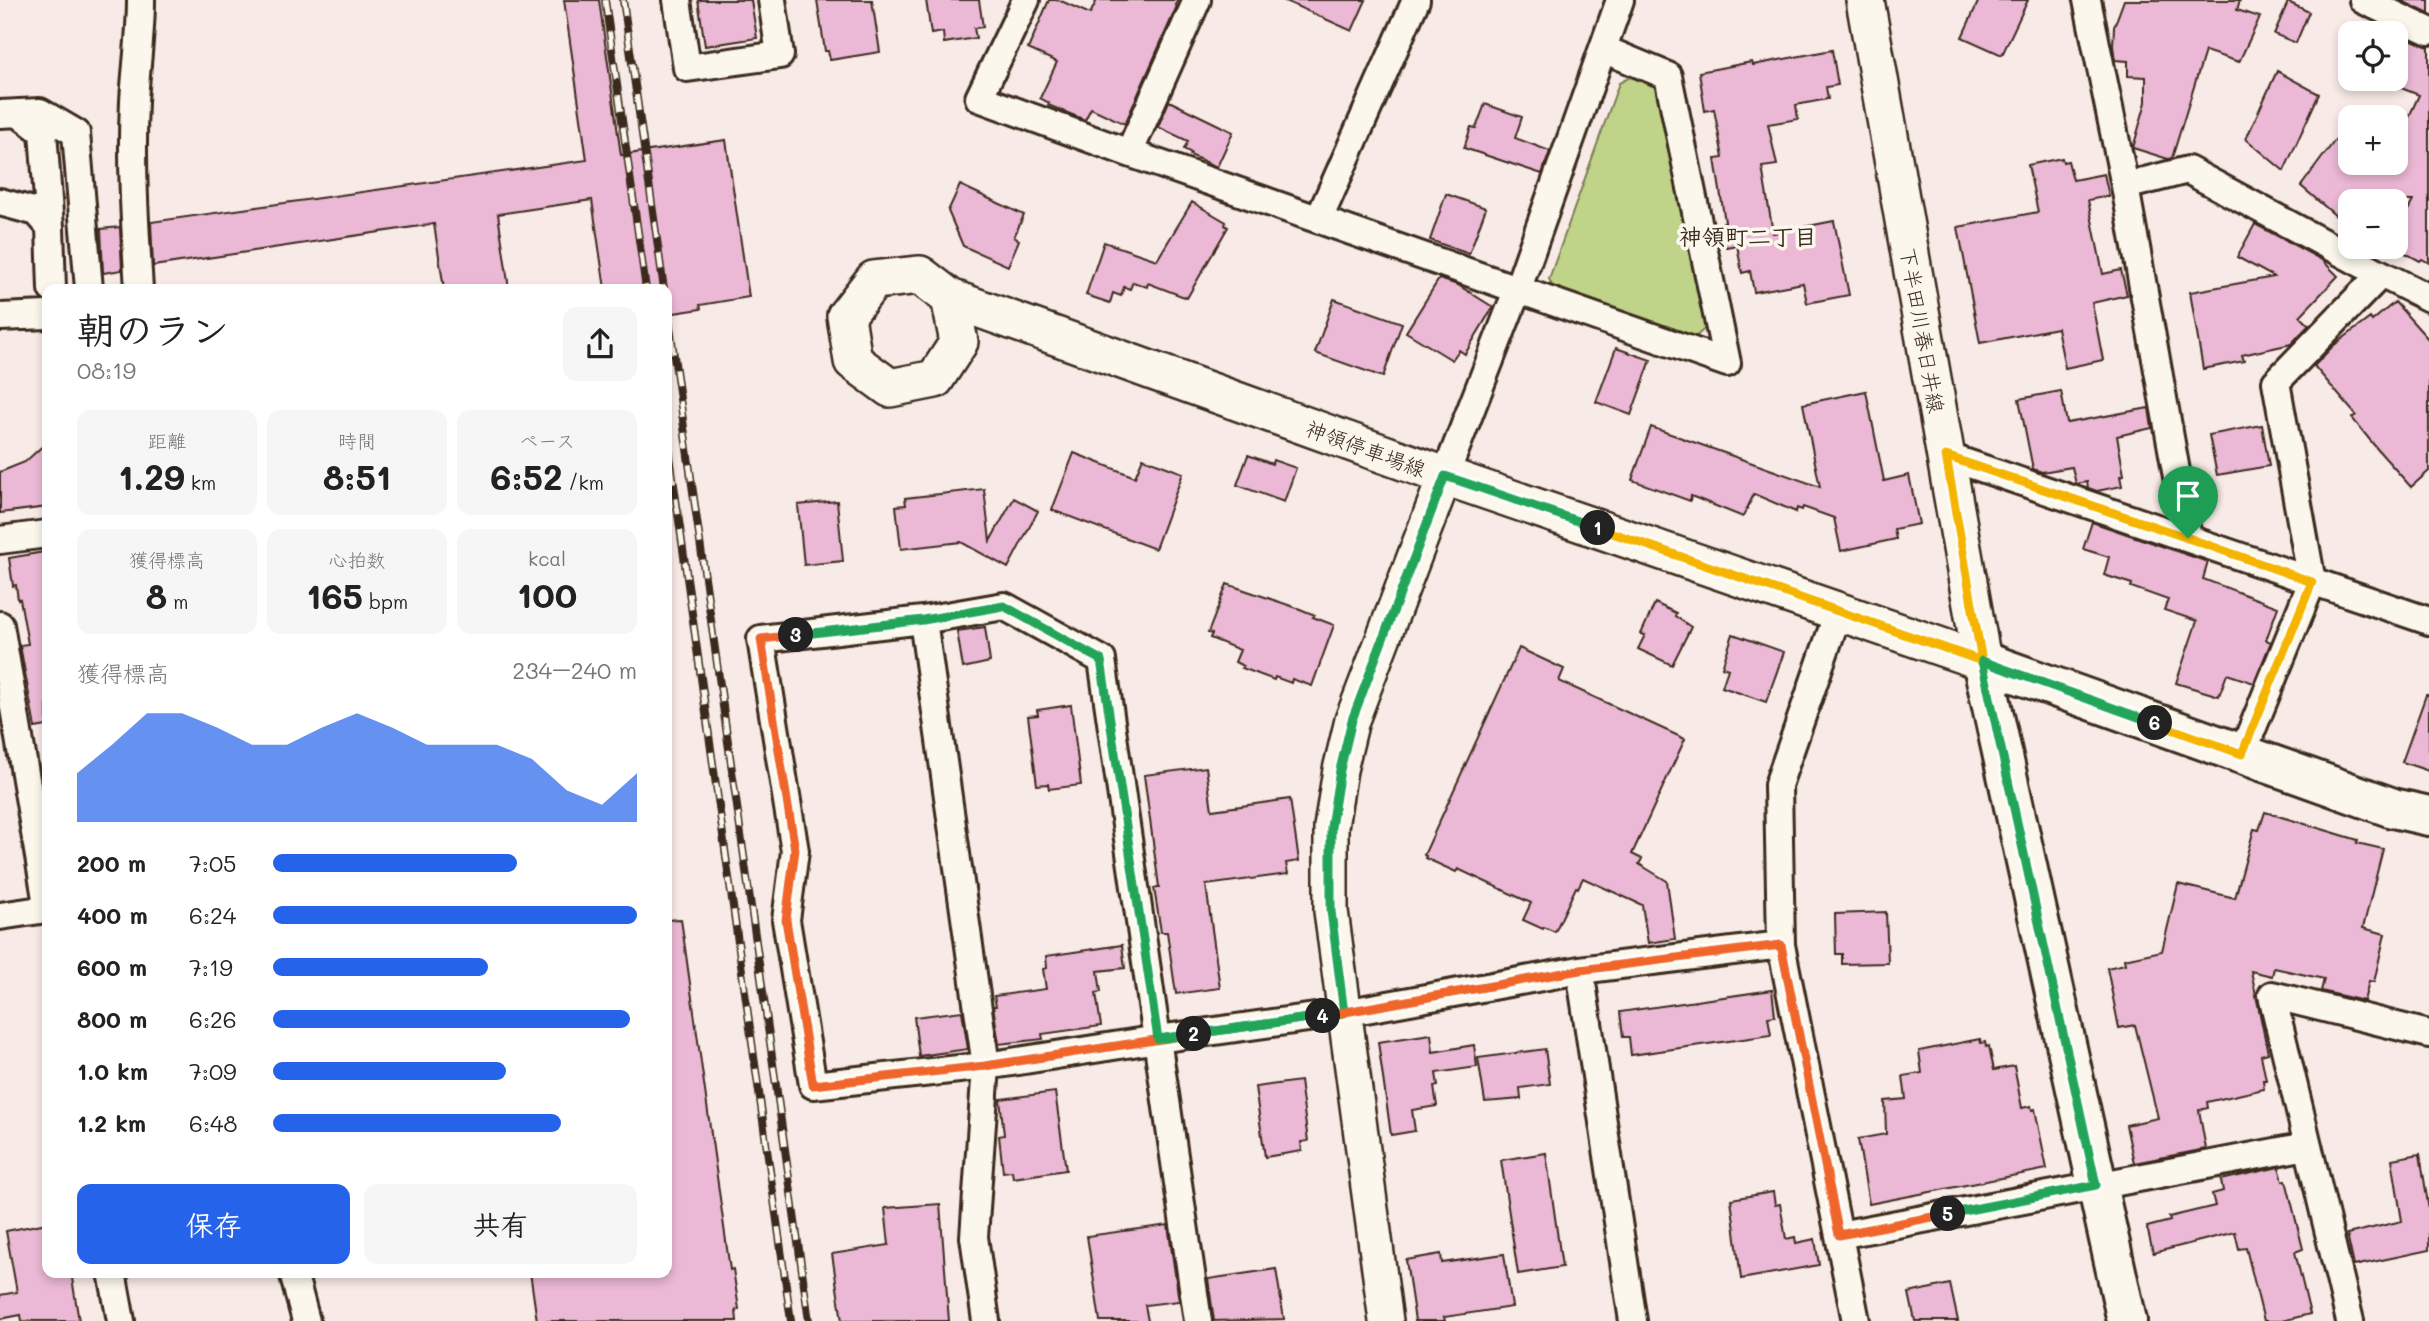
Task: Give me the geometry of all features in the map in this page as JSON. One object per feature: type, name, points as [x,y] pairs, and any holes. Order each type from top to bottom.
[{"type":"main road","name":"下半田川春日井線","points":[[1865,0],[1982,661]]},
{"type":"main road","name":"神領停車場線","points":[[950,298],[1445,476],[1982,661]]},
{"type":"main road","points":[[1982,661],[2393,808],[2429,816]]},
{"type":"main road","points":[[1982,661],[2127,1321]]},
{"type":"street","points":[[139,284],[132,190],[134,100],[141,31],[141,0]]},
{"type":"street","points":[[677,0],[687,68],[780,55],[772,0]]},
{"type":"street","points":[[1026,0],[979,98],[1517,291],[1727,363],[1668,76],[1603,49]]},
{"type":"street","points":[[1129,153],[1197,0]]},
{"type":"street","points":[[1319,219],[1416,0]]},
{"type":"street","points":[[1386,1321],[1331,911],[1331,827],[1340,770],[1352,720],[1517,291],[1620,0]]},
{"type":"street","points":[[2087,0],[2125,186],[2188,538]]},
{"type":"street","points":[[2364,0],[2429,31]]},
{"type":"street","points":[[9,114],[40,112],[76,133],[89,284]]},
{"type":"street","points":[[9,114],[43,132],[52,284]]},
{"type":"street","points":[[2125,186],[2188,170],[2429,298]]},
{"type":"street","points":[[0,202],[37,212],[50,227]]},
{"type":"street","points":[[2242,754],[2312,582],[2276,382],[2381,274]]},
{"type":"street","points":[[0,317],[42,315]]},
{"type":"street","points":[[1946,456],[2429,621]]},
{"type":"street","points":[[0,540],[42,535]]},
{"type":"street","points":[[1198,1321],[1158,1039],[1101,660],[1004,606],[923,620],[761,639],[795,850],[786,920],[813,1085],[985,1066],[1158,1039],[1344,1013],[1580,970],[1781,945]]},
{"type":"street","points":[[1839,610],[1779,785],[1781,945],[1856,1321]]},
{"type":"street","points":[[923,620],[985,1066],[974,1237],[986,1321]]},
{"type":"street","points":[[0,625],[42,877]]},
{"type":"street","points":[[0,916],[42,908]]},
{"type":"street","points":[[1580,970],[1633,1321]]},
{"type":"street","points":[[2350,1321],[2272,995],[2429,1034]]},
{"type":"street","points":[[1839,1235],[2307,1146]]},
{"type":"street","points":[[113,1278],[121,1321]]},
{"type":"street","points":[[295,1278],[306,1321]]},
{"type":"green space","points":[[1630,77],[1659,87],[1709,325],[1693,339],[1554,290],[1549,279],[1619,83]]},
{"type":"building","points":[[564,0],[599,0],[621,155],[726,140],[749,297],[700,305],[701,309],[672,313],[672,284],[604,284],[592,200],[498,214],[508,284],[443,284],[434,224],[153,266],[151,222],[587,160]]},
{"type":"building","points":[[698,0],[751,0],[757,38],[705,46]]},
{"type":"building","points":[[817,0],[872,0],[880,52],[830,60],[828,51],[825,51]]},
{"type":"building","points":[[926,0],[979,0],[983,27],[974,28],[976,38],[944,43],[943,32],[931,34]]},
{"type":"building","points":[[1049,0],[1059,0],[1090,14],[1097,0],[1178,0],[1125,124],[1091,108],[1085,120],[1048,105],[1049,103],[1040,98],[1057,62],[1028,49]]},
{"type":"building","points":[[1283,0],[1366,0],[1352,31]]},
{"type":"building","points":[[1979,0],[2028,0],[2002,55],[1962,37]]},
{"type":"building","points":[[2124,0],[2240,0],[2237,10],[2260,17],[2239,62],[2205,51],[2172,158],[2133,148],[2146,102],[2146,77],[2128,76],[2128,61],[2115,60],[2114,27]]},
{"type":"building","points":[[2400,0],[2429,0],[2429,14]]},
{"type":"building","points":[[2288,2],[2309,12],[2296,43],[2274,34]]},
{"type":"building","points":[[2408,38],[2429,47],[2429,263],[2408,255],[2408,210],[2413,201],[2408,201],[2408,189],[2338,189],[2338,218],[2301,186],[2338,136],[2338,175],[2408,175],[2408,119],[2419,95],[2408,91]]},
{"type":"building","points":[[1832,50],[1838,85],[1826,87],[1828,99],[1796,105],[1798,119],[1768,124],[1777,165],[1762,167],[1773,233],[1834,221],[1849,295],[1807,303],[1803,283],[1754,292],[1750,271],[1742,273],[1737,245],[1726,247],[1721,223],[1725,222],[1715,159],[1723,158],[1714,109],[1705,111],[1699,72]]},
{"type":"building","points":[[2277,71],[2319,94],[2284,171],[2246,139]]},
{"type":"building","points":[[1169,101],[1233,132],[1217,167],[1190,155],[1191,153],[1184,149],[1188,141],[1158,127]]},
{"type":"building","points":[[1485,104],[1522,117],[1515,138],[1550,151],[1542,174],[1464,148],[1471,127],[1476,128]]},
{"type":"building","points":[[2062,158],[2063,162],[2068,161],[2073,180],[2104,174],[2109,196],[2088,200],[2103,274],[2121,270],[2127,295],[2092,303],[2103,360],[2065,368],[2057,328],[1980,343],[1958,227],[2038,212],[2028,165]]},
{"type":"building","points":[[960,185],[1024,215],[1014,237],[1019,240],[1008,266],[963,246],[948,211]]},
{"type":"building","points":[[1446,194],[1486,208],[1469,254],[1430,240]]},
{"type":"building","points":[[1192,202],[1226,222],[1228,227],[1187,298],[1148,283],[1147,287],[1133,282],[1130,289],[1124,287],[1121,296],[1113,293],[1110,303],[1086,295],[1104,242],[1157,260]]},
{"type":"building","points":[[2255,224],[2322,260],[2338,276],[2300,316],[2309,325],[2291,344],[2242,355],[2244,361],[2203,369],[2190,292],[2274,277],[2237,257]]},
{"type":"building","points":[[120,227],[122,270],[103,273],[101,229]]},
{"type":"building","points":[[1439,279],[1458,285],[1493,307],[1465,354],[1459,350],[1452,360],[1406,332]]},
{"type":"building","points":[[1334,299],[1402,323],[1383,377],[1315,353]]},
{"type":"building","points":[[2395,302],[2429,340],[2429,471],[2411,487],[2352,418],[2356,415],[2314,366],[2333,346],[2370,318],[2372,321]]},
{"type":"building","points":[[1616,348],[1651,360],[1631,415],[1596,402]]},
{"type":"building","points":[[1866,391],[1884,481],[1909,475],[1919,524],[1894,529],[1896,539],[1841,551],[1834,518],[1803,507],[1802,510],[1797,508],[1796,512],[1754,494],[1743,517],[1691,496],[1690,501],[1632,480],[1651,427],[1820,487],[1803,404]]},
{"type":"building","points":[[2061,391],[2067,423],[2149,408],[2152,428],[2117,436],[2124,475],[2120,476],[2122,486],[2097,491],[2088,488],[2087,482],[2076,484],[2072,467],[2042,472],[2033,469],[2019,399]]},
{"type":"building","points":[[2262,425],[2269,466],[2217,475],[2209,435]]},
{"type":"building","points":[[42,447],[42,508],[0,513],[0,472],[25,462]]},
{"type":"building","points":[[1074,453],[1135,477],[1143,458],[1183,473],[1155,549],[1052,510]]},
{"type":"building","points":[[1248,455],[1272,464],[1273,460],[1296,468],[1284,502],[1237,485]]},
{"type":"building","points":[[984,489],[990,541],[1014,498],[1038,511],[1008,568],[961,542],[901,549],[896,506],[906,505],[905,498]]},
{"type":"building","points":[[837,501],[843,561],[804,565],[798,505]]},
{"type":"building","points":[[2092,522],[2208,562],[2203,579],[2278,607],[2266,640],[2271,642],[2254,683],[2227,674],[2219,696],[2176,683],[2197,621],[2164,610],[2168,600],[2104,575],[2109,557],[2083,549]]},
{"type":"building","points":[[42,552],[42,727],[35,728],[20,645],[28,644],[20,599],[18,600],[16,585],[13,586],[9,558]]},
{"type":"building","points":[[1227,584],[1300,609],[1334,625],[1312,686],[1292,679],[1291,683],[1275,677],[1274,680],[1242,668],[1243,666],[1235,662],[1240,650],[1210,638],[1212,634],[1208,633]]},
{"type":"building","points":[[1655,603],[1676,613],[1675,616],[1691,627],[1672,665],[1638,649],[1645,635],[1641,634]]},
{"type":"building","points":[[985,627],[990,662],[963,668],[957,631]]},
{"type":"building","points":[[1733,634],[1784,652],[1766,702],[1722,687],[1728,669],[1722,667]]},
{"type":"building","points":[[1519,648],[1564,669],[1559,681],[1685,739],[1632,854],[1642,859],[1639,864],[1667,881],[1675,939],[1648,943],[1642,905],[1583,878],[1555,932],[1544,927],[1543,929],[1523,920],[1531,903],[1458,869],[1456,872],[1425,858],[1424,855]]},
{"type":"building","points":[[2426,695],[2429,695],[2429,771],[2402,762]]},
{"type":"building","points":[[1071,705],[1081,785],[1049,789],[1048,784],[1037,785],[1028,716],[1038,715],[1037,710]]},
{"type":"building","points":[[1206,767],[1212,810],[1290,799],[1299,861],[1286,863],[1288,874],[1206,885],[1220,988],[1176,994],[1167,932],[1161,932],[1154,888],[1159,887],[1144,775]]},
{"type":"building","points":[[2265,812],[2383,849],[2363,928],[2385,934],[2374,982],[2369,981],[2364,1001],[2321,991],[2324,979],[2274,968],[2272,976],[2251,971],[2268,1053],[2261,1055],[2266,1080],[2263,1080],[2264,1089],[2207,1102],[2208,1108],[2199,1110],[2206,1149],[2134,1163],[2126,1125],[2158,1118],[2135,1025],[2119,1028],[2107,968],[2125,964],[2124,959],[2162,951],[2178,884],[2235,898],[2254,829],[2259,830]]},
{"type":"building","points":[[1886,912],[1888,963],[1842,964],[1842,954],[1836,954],[1835,914]]},
{"type":"building","points":[[681,919],[730,1270],[733,1269],[739,1309],[736,1310],[737,1321],[537,1321],[531,1278],[672,1278],[672,920]]},
{"type":"building","points":[[1122,945],[1125,968],[1098,971],[1101,992],[1096,993],[1101,1026],[1042,1034],[1043,1039],[999,1044],[994,996],[1046,989],[1043,969],[1047,968],[1046,956]]},
{"type":"building","points":[[1772,990],[1775,1016],[1768,1017],[1771,1035],[1631,1055],[1629,1037],[1623,1037],[1620,1012]]},
{"type":"building","points":[[962,1011],[968,1049],[919,1056],[914,1017]]},
{"type":"building","points":[[1431,1034],[1433,1052],[1474,1045],[1477,1067],[1436,1073],[1438,1086],[1434,1087],[1437,1106],[1412,1110],[1415,1131],[1391,1135],[1378,1042]]},
{"type":"building","points":[[1980,1039],[1981,1043],[1985,1042],[1986,1047],[1989,1046],[1994,1070],[2014,1066],[2022,1108],[2031,1106],[2032,1110],[2035,1109],[2047,1169],[1869,1204],[1858,1139],[1886,1134],[1885,1101],[1906,1099],[1903,1076],[1922,1073],[1919,1051]]},
{"type":"building","points":[[1545,1049],[1550,1084],[1520,1088],[1521,1099],[1485,1102],[1478,1058]]},
{"type":"building","points":[[1300,1081],[1308,1141],[1301,1142],[1302,1151],[1265,1157],[1255,1087]]},
{"type":"building","points":[[1055,1092],[1066,1170],[1013,1178],[1012,1171],[1003,1172],[999,1136],[1004,1135],[1000,1099]]},
{"type":"building","points":[[1546,1153],[1562,1267],[1518,1274],[1501,1160]]},
{"type":"building","points":[[2420,1154],[2429,1210],[2429,1250],[2354,1266],[2347,1234],[2402,1221],[2392,1159]]},
{"type":"building","points":[[2279,1167],[2283,1181],[2286,1180],[2303,1249],[2295,1252],[2310,1314],[2282,1321],[2264,1321],[2246,1248],[2239,1249],[2235,1232],[2153,1253],[2147,1227],[2170,1221],[2169,1217],[2215,1206],[2212,1194],[2223,1191],[2221,1180]]},
{"type":"building","points":[[1773,1192],[1775,1205],[1780,1204],[1786,1239],[1795,1237],[1796,1243],[1815,1239],[1819,1265],[1741,1279],[1731,1199]]},
{"type":"building","points":[[940,1204],[949,1321],[842,1321],[832,1254],[889,1245],[885,1208]]},
{"type":"building","points":[[42,1224],[42,1278],[72,1278],[79,1321],[22,1321],[21,1315],[0,1319],[0,1295],[17,1292],[6,1231]]},
{"type":"building","points":[[1168,1225],[1179,1301],[1145,1305],[1148,1321],[1100,1321],[1087,1236]]},
{"type":"building","points":[[1441,1254],[1442,1263],[1504,1254],[1512,1307],[1444,1317],[1445,1321],[1415,1321],[1406,1260]]},
{"type":"building","points":[[1276,1269],[1284,1319],[1214,1321],[1208,1279]]},
{"type":"building","points":[[1950,1284],[1958,1321],[1915,1321],[1909,1293]]},
{"type":"railway","points":[[605,0],[645,284]]},
{"type":"railway","points":[[623,0],[663,284]]},
{"type":"railway","points":[[672,342],[809,1321]]},
{"type":"railway","points":[[672,471],[791,1321]]},
{"type":"district","name":"神領町二丁目","points":[[1748,236]]},
{"type":"route","points":[[2188,538],[1946,456],[1982,661],[1445,476],[1352,720],[1340,770],[1331,827],[1331,911],[1344,1013],[985,1066],[813,1085],[786,920],[795,850],[761,639],[923,620],[1004,606],[1101,660],[1158,1039],[1344,1013],[1580,970],[1781,945],[1839,1235],[2096,1185],[1982,661],[2242,754],[2312,582],[2188,538]]}]
